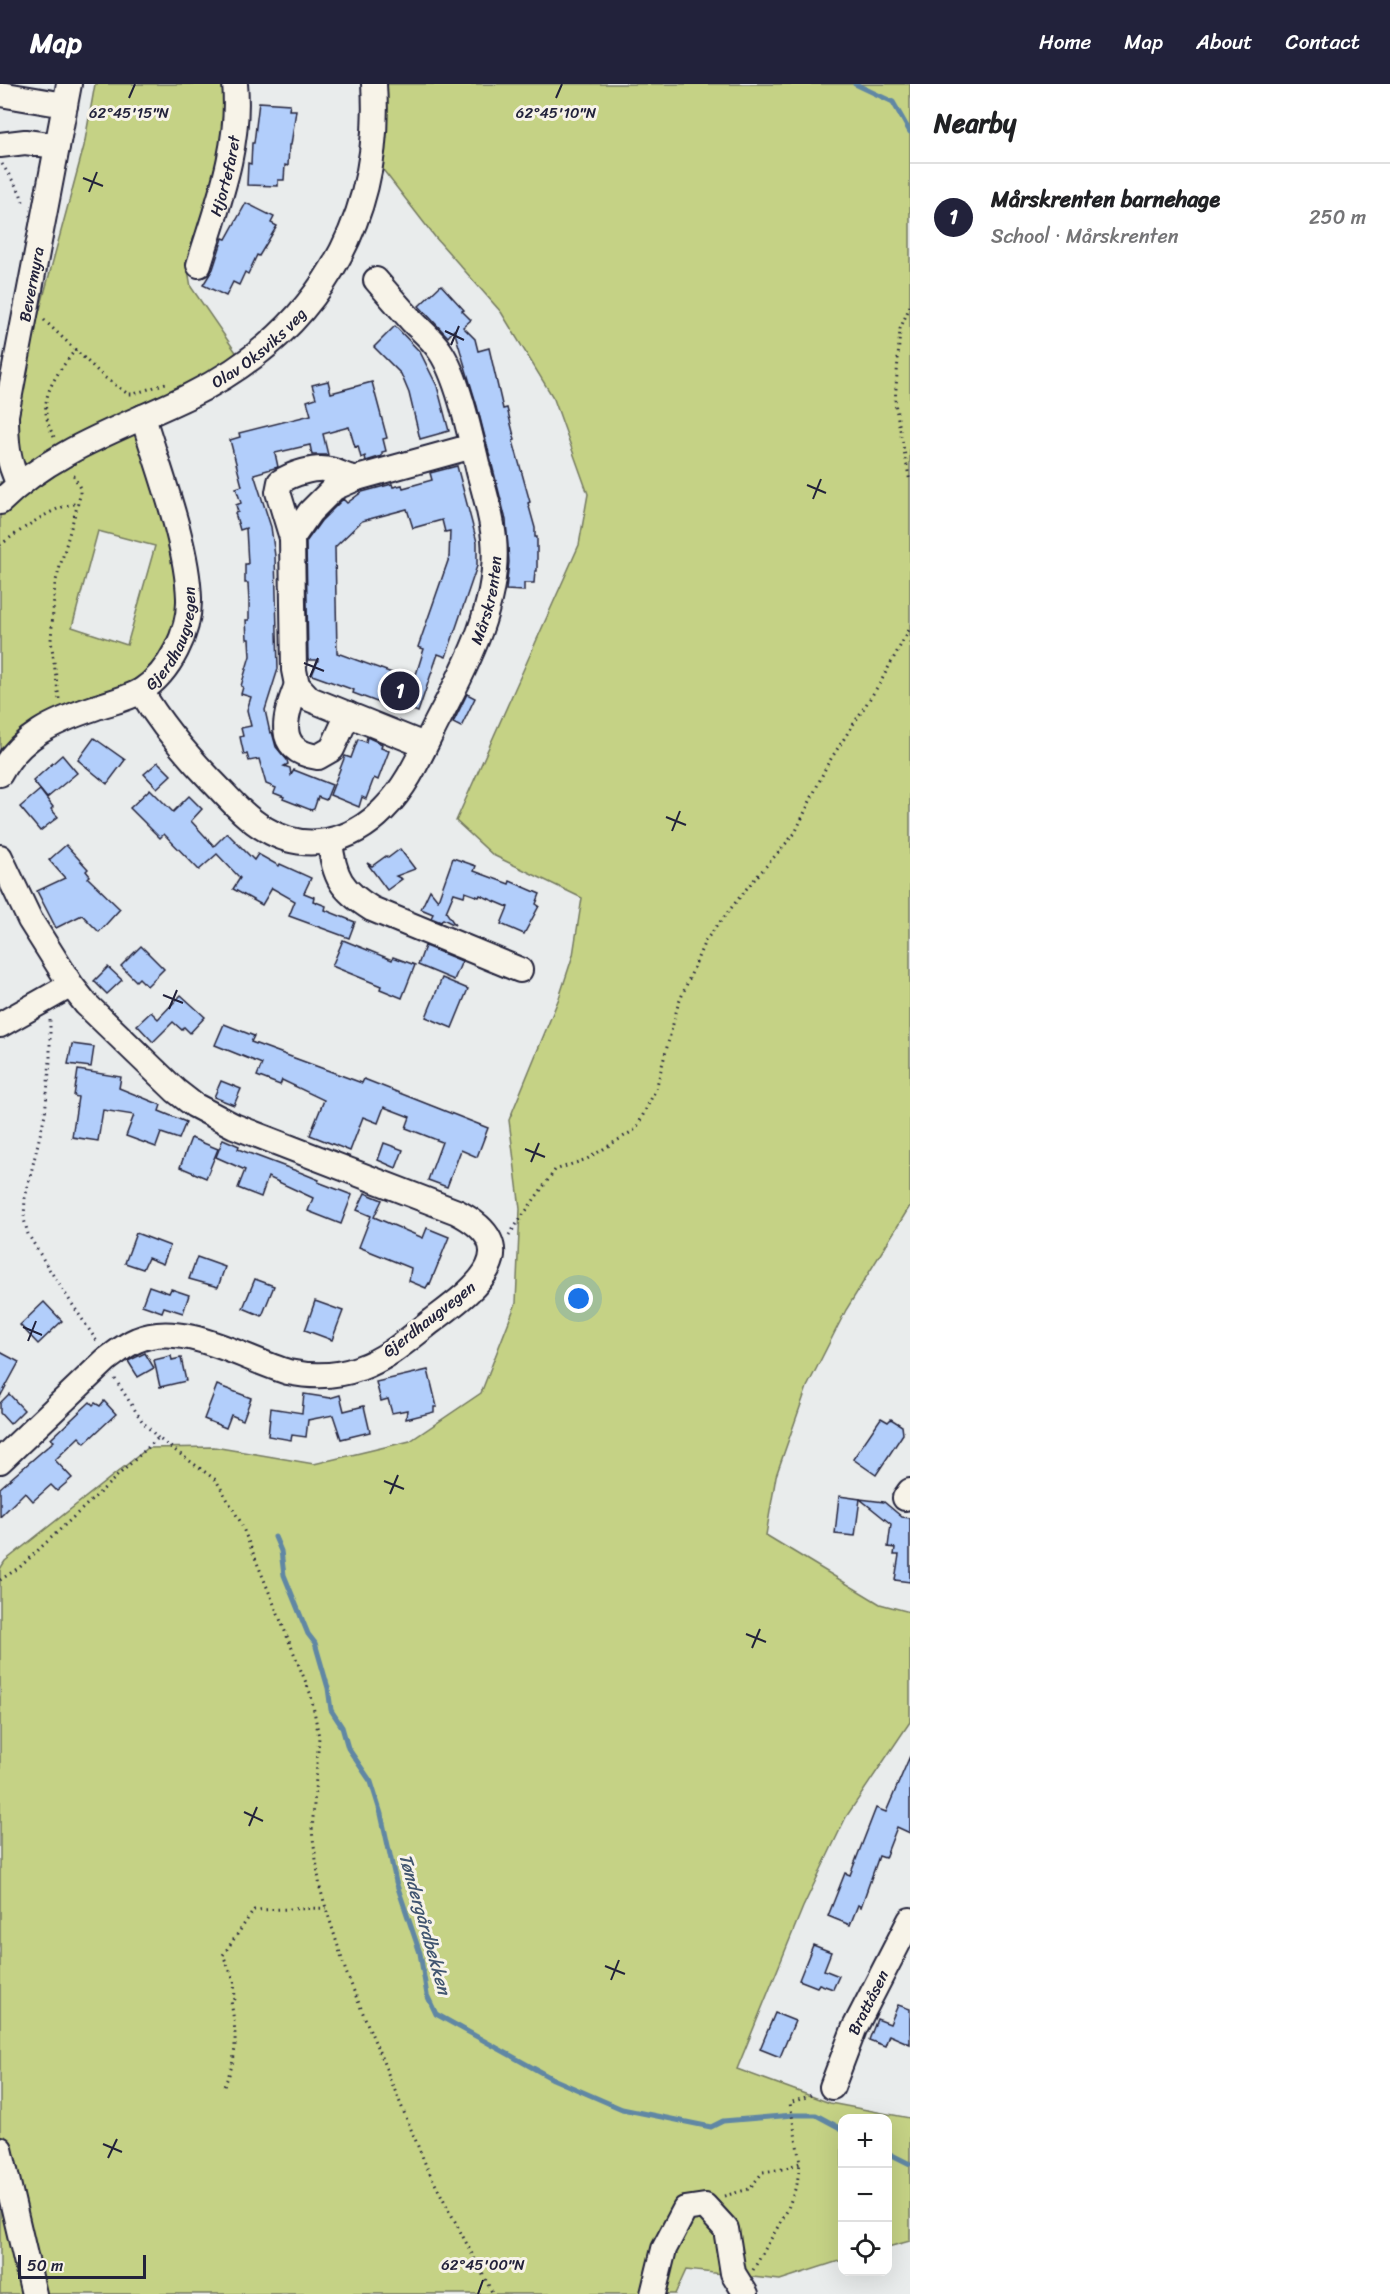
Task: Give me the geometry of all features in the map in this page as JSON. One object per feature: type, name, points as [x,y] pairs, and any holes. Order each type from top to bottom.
[{"type":"street","name":"Hjortefaret","points":[[199,265],[234,141],[237,104],[235,84]]},
{"type":"street","name":"Olav Oksviks veg","points":[[0,502],[19,484],[48,464],[219,380],[250,360],[276,339],[317,294],[343,252],[361,207],[371,165],[376,108],[374,84]]},
{"type":"street","points":[[0,94],[67,95]]},
{"type":"street","name":"Bevermyra","points":[[19,484],[13,473],[7,449],[6,415],[67,95]]},
{"type":"street","points":[[0,145],[26,142],[57,146]]},
{"type":"street","name":"Mårskrenten","points":[[141,691],[158,719],[178,745],[237,807],[263,828],[278,836],[310,844],[330,842],[351,835],[368,824],[401,790],[456,685],[486,610],[492,585],[494,540],[473,446],[447,361],[431,340],[376,280]]},
{"type":"street","name":"Gjerdhaugvegen","points":[[0,774],[23,743],[46,727],[61,719],[141,691],[163,669],[180,642],[187,621],[189,597],[180,541],[143,417]]},
{"type":"street","points":[[292,538],[310,512],[334,488],[357,478],[473,446]]},
{"type":"street","points":[[348,714],[332,749],[318,757],[301,752],[294,746],[285,728],[286,715],[297,685],[294,670],[292,538],[278,492],[280,482],[289,477],[324,469],[348,478],[357,478]]},
{"type":"street","points":[[297,685],[310,699],[424,745]]},
{"type":"street","points":[[330,842],[332,864],[339,880],[352,897],[372,909],[520,970]]},
{"type":"street","points":[[0,857],[30,920],[71,985],[86,1004],[143,1060],[194,1105],[234,1126],[457,1212],[483,1229],[491,1242],[491,1262]]},
{"type":"street","points":[[0,1025],[71,985]]},
{"type":"street","name":"Gjerdhaugvegen","points":[[0,1461],[106,1360],[120,1348],[138,1339],[171,1334],[206,1342],[288,1372],[304,1375],[339,1375],[368,1365],[399,1347],[474,1287],[491,1262]]},
{"type":"street","name":"Brattåsen","points":[[832,2087],[854,2029],[910,1920]]},
{"type":"street","points":[[0,2149],[34,2294]]},
{"type":"street","points":[[653,2294],[664,2249],[685,2209],[705,2206],[726,2229],[733,2273],[743,2289]]},
{"type":"path","points":[[0,160],[20,192],[25,209]]},
{"type":"path","points":[[910,306],[900,329],[895,403],[910,482]]},
{"type":"path","points":[[44,321],[104,377],[128,394],[171,381]]},
{"type":"path","points":[[54,437],[46,416],[48,395],[59,371],[76,349]]},
{"type":"path","points":[[61,703],[56,688],[51,639],[55,584],[79,504],[80,488],[70,468]]},
{"type":"path","points":[[0,545],[33,523],[67,505],[79,504]]},
{"type":"path","points":[[491,1262],[555,1170],[588,1159],[636,1129],[656,1089],[678,1005],[705,941],[795,833],[827,765],[880,682],[910,628]]},
{"type":"path","points":[[46,999],[50,1020],[50,1061],[45,1114],[27,1188],[24,1219],[28,1234],[96,1341],[142,1421],[158,1438],[216,1480],[240,1521],[311,1695],[319,1737],[312,1831],[320,1888],[346,1972],[427,2168],[493,2294]]},
{"type":"path","points":[[0,1580],[20,1567],[158,1438]]},
{"type":"path","points":[[224,2086],[231,2074],[237,2041],[231,2001],[235,1999],[234,1980],[223,1955],[254,1910],[326,1908]]},
{"type":"path","points":[[743,2289],[787,2211],[797,2184],[800,2163],[790,2103],[832,2087]]},
{"type":"path","points":[[723,2197],[749,2189],[763,2172],[783,2169],[800,2163]]},
{"type":"green space","points":[[95,84],[222,84],[225,105],[220,152],[188,270],[191,287],[242,361],[154,411],[191,608],[172,669],[70,714],[2,749],[0,760],[0,482],[9,482],[20,383],[84,146]],"holes":[[[98,531],[155,546],[127,645],[72,627]]]},
{"type":"green space","points":[[379,84],[910,84],[910,1206],[846,1310],[807,1387],[776,1476],[766,1535],[880,1604],[910,1612],[910,1722],[846,1817],[803,1907],[737,2069],[830,2103],[889,2114],[838,2114],[838,2261],[780,2280],[686,2270],[675,2294],[0,2294],[0,1569],[5,1561],[148,1448],[214,1447],[314,1464],[410,1441],[481,1393],[516,1303],[520,1209],[509,1120],[559,998],[573,955],[582,898],[493,855],[456,821],[579,545],[588,494],[554,399],[501,312],[435,237],[377,162]]},
{"type":"green space","points":[[892,2115],[910,2118],[910,2241],[892,2246]]},
{"type":"building","points":[[259,102],[290,104],[289,110],[296,110],[291,145],[289,145],[288,166],[285,165],[284,180],[278,180],[278,186],[247,185],[248,163],[251,164]]},
{"type":"building","points":[[246,203],[274,217],[271,223],[277,226],[259,256],[257,255],[248,274],[245,272],[239,285],[233,282],[226,296],[203,285],[213,269],[223,238],[226,239]]},
{"type":"building","points":[[441,285],[471,320],[463,327],[475,339],[478,351],[489,348],[503,409],[507,408],[515,440],[513,441],[530,502],[528,503],[535,528],[535,537],[537,537],[537,571],[535,571],[534,583],[524,583],[524,591],[506,590],[509,562],[506,520],[477,406],[454,330],[448,337],[419,306]]},
{"type":"building","points":[[395,326],[420,352],[437,386],[449,431],[420,439],[409,393],[401,374],[374,347]]},
{"type":"building","points":[[328,381],[331,393],[372,382],[387,438],[383,439],[386,451],[382,452],[382,456],[366,461],[365,456],[361,458],[349,427],[323,434],[328,455],[312,455],[310,445],[275,453],[278,467],[254,474],[271,527],[275,556],[278,669],[265,710],[270,733],[272,732],[276,747],[287,760],[288,764],[284,766],[290,768],[291,775],[294,770],[332,785],[326,800],[318,797],[314,809],[311,810],[274,793],[276,788],[266,784],[259,759],[249,761],[247,754],[244,755],[240,737],[243,736],[241,728],[251,726],[247,710],[251,697],[241,694],[243,687],[241,686],[250,656],[246,620],[249,620],[248,583],[245,583],[245,564],[248,564],[246,528],[240,530],[235,513],[238,512],[236,505],[241,503],[236,488],[242,486],[230,440],[240,437],[239,433],[311,415],[307,401],[316,398],[312,385]]},
{"type":"building","points":[[457,466],[477,542],[477,566],[446,657],[438,654],[418,712],[395,703],[393,708],[353,693],[354,690],[312,675],[318,660],[308,660],[306,542],[321,521],[343,499],[347,503],[362,492],[392,484],[393,487],[402,485],[403,488],[432,480],[430,473]],"holes":[[[407,509],[413,528],[442,520],[445,532],[450,531],[449,558],[418,647],[424,649],[414,681],[337,653],[335,547],[362,521]]]},
{"type":"building","points":[[467,694],[475,698],[461,727],[453,723]]},
{"type":"building","points":[[367,737],[382,744],[381,748],[389,751],[378,780],[374,778],[366,799],[362,797],[359,807],[330,795],[345,756],[351,758],[358,739],[366,742]]},
{"type":"building","points":[[94,738],[125,760],[107,784],[78,760]]},
{"type":"building","points":[[62,755],[77,773],[47,798],[33,781]]},
{"type":"building","points":[[158,762],[171,775],[157,788],[144,774]]},
{"type":"building","points":[[150,789],[173,812],[189,796],[202,809],[191,821],[214,846],[227,833],[254,860],[258,854],[279,866],[280,864],[311,878],[304,893],[314,897],[313,901],[326,906],[325,910],[355,922],[349,938],[289,916],[295,901],[272,888],[262,905],[233,889],[240,878],[217,854],[199,870],[164,834],[160,838],[130,808]]},
{"type":"building","points":[[40,790],[58,817],[40,831],[20,807]]},
{"type":"building","points":[[66,845],[88,869],[86,871],[90,876],[88,878],[120,909],[99,932],[82,915],[56,928],[37,891],[65,878],[49,860]]},
{"type":"building","points":[[400,849],[415,869],[396,876],[402,879],[387,890],[367,863],[372,866]]},
{"type":"building","points":[[453,858],[476,866],[474,871],[509,884],[510,881],[540,894],[536,904],[539,906],[524,934],[501,924],[508,907],[480,895],[479,897],[465,892],[464,896],[454,893],[446,912],[455,925],[443,919],[441,922],[431,918],[433,914],[421,909],[430,890],[438,900]]},
{"type":"building","points":[[343,940],[392,960],[393,957],[415,965],[402,998],[380,989],[381,986],[332,966]]},
{"type":"building","points":[[141,946],[164,969],[147,986],[139,978],[136,981],[121,966]]},
{"type":"building","points":[[425,946],[462,961],[454,980],[418,965]]},
{"type":"building","points":[[108,967],[122,980],[107,994],[94,981]]},
{"type":"building","points":[[442,978],[468,989],[452,1028],[426,1017]]},
{"type":"building","points":[[181,995],[205,1017],[190,1033],[184,1027],[182,1030],[173,1022],[153,1042],[137,1025],[151,1012],[158,1019]]},
{"type":"building","points":[[224,1024],[254,1036],[251,1042],[362,1083],[364,1079],[488,1128],[477,1157],[461,1150],[447,1187],[428,1180],[442,1142],[406,1128],[410,1117],[384,1107],[378,1123],[363,1117],[350,1151],[310,1135],[324,1100],[282,1080],[280,1085],[257,1076],[262,1064],[215,1045]]},
{"type":"building","points":[[72,1044],[94,1047],[91,1067],[68,1064]]},
{"type":"building","points":[[78,1070],[121,1077],[119,1088],[161,1105],[159,1111],[186,1122],[179,1139],[161,1133],[156,1147],[126,1136],[134,1115],[103,1110],[98,1141],[72,1137],[78,1097],[74,1096]]},
{"type":"building","points":[[221,1081],[241,1089],[234,1105],[214,1097]]},
{"type":"building","points":[[191,1138],[218,1149],[206,1178],[180,1167]]},
{"type":"building","points":[[223,1139],[239,1146],[238,1149],[352,1195],[341,1224],[308,1211],[313,1198],[268,1177],[261,1197],[238,1188],[245,1170],[216,1157]]},
{"type":"building","points":[[384,1143],[403,1150],[396,1168],[378,1160]]},
{"type":"building","points":[[365,1193],[382,1200],[374,1217],[423,1238],[427,1228],[449,1237],[430,1284],[426,1288],[409,1281],[411,1268],[359,1247],[371,1216],[357,1210]]},
{"type":"building","points":[[136,1233],[170,1246],[163,1264],[148,1258],[143,1269],[125,1263]]},
{"type":"building","points":[[197,1257],[225,1267],[218,1287],[189,1279]]},
{"type":"building","points":[[255,1279],[274,1286],[262,1316],[243,1308]]},
{"type":"building","points":[[149,1286],[169,1293],[171,1289],[189,1295],[183,1313],[164,1307],[162,1312],[142,1305]]},
{"type":"building","points":[[315,1301],[343,1311],[332,1340],[305,1330]]},
{"type":"building","points":[[44,1302],[62,1321],[38,1344],[20,1325]]},
{"type":"building","points":[[0,1352],[19,1362],[0,1397]]},
{"type":"building","points":[[145,1353],[154,1368],[138,1377],[128,1361]]},
{"type":"building","points":[[171,1356],[172,1360],[181,1358],[186,1381],[160,1387],[154,1360]]},
{"type":"building","points":[[428,1370],[437,1407],[434,1407],[434,1412],[406,1419],[407,1410],[392,1413],[388,1399],[381,1401],[376,1382]]},
{"type":"building","points":[[217,1385],[251,1398],[243,1420],[231,1415],[226,1428],[204,1419]]},
{"type":"building","points":[[9,1394],[24,1410],[10,1424],[0,1413],[0,1403]]},
{"type":"building","points":[[304,1394],[330,1398],[340,1395],[344,1411],[364,1406],[370,1432],[341,1439],[333,1415],[308,1420],[306,1437],[292,1435],[291,1440],[268,1436],[271,1408],[302,1413]]},
{"type":"building","points":[[104,1401],[116,1414],[85,1443],[79,1437],[55,1460],[72,1478],[57,1491],[51,1485],[33,1501],[25,1492],[0,1517],[0,1488],[54,1441],[51,1439],[90,1402],[100,1406]]},
{"type":"building","points":[[881,1418],[888,1422],[891,1419],[902,1426],[903,1434],[876,1475],[853,1459]]},
{"type":"building","points":[[839,1496],[860,1499],[855,1536],[835,1534]]},
{"type":"building","points":[[860,1499],[884,1502],[902,1517],[910,1518],[910,1582],[895,1580],[899,1555],[894,1555],[895,1548],[888,1547],[891,1524]]},
{"type":"building","points":[[910,1756],[910,1833],[897,1827],[885,1858],[879,1856],[861,1907],[858,1905],[850,1925],[828,1916],[845,1873],[850,1875],[876,1808],[886,1812]]},
{"type":"building","points":[[813,1945],[831,1952],[824,1970],[839,1976],[833,1989],[819,1984],[817,1987],[799,1980]]},
{"type":"building","points":[[898,2005],[910,2009],[910,2044],[889,2035],[885,2046],[869,2040],[877,2019],[890,2024]]},
{"type":"building","points":[[775,2013],[795,2021],[780,2057],[760,2049]]},
{"type":"waterway","points":[[855,84],[893,102],[910,132]]},
{"type":"waterway","name":"Tøndergårdbekken","points":[[275,1537],[281,1551],[284,1575],[308,1634],[315,1643],[328,1688],[331,1710],[342,1727],[348,1748],[371,1782],[381,1814],[396,1882],[420,1953],[427,1995],[436,2014],[553,2079],[622,2109],[711,2127],[723,2121],[793,2115],[816,2115],[838,2127]]},
{"type":"waterway","name":"Tøndergårdbekken","points":[[892,2155],[910,2164]]},
{"type":"place","name":"Mårskrenten barnehage","points":[[400,691]]}]
